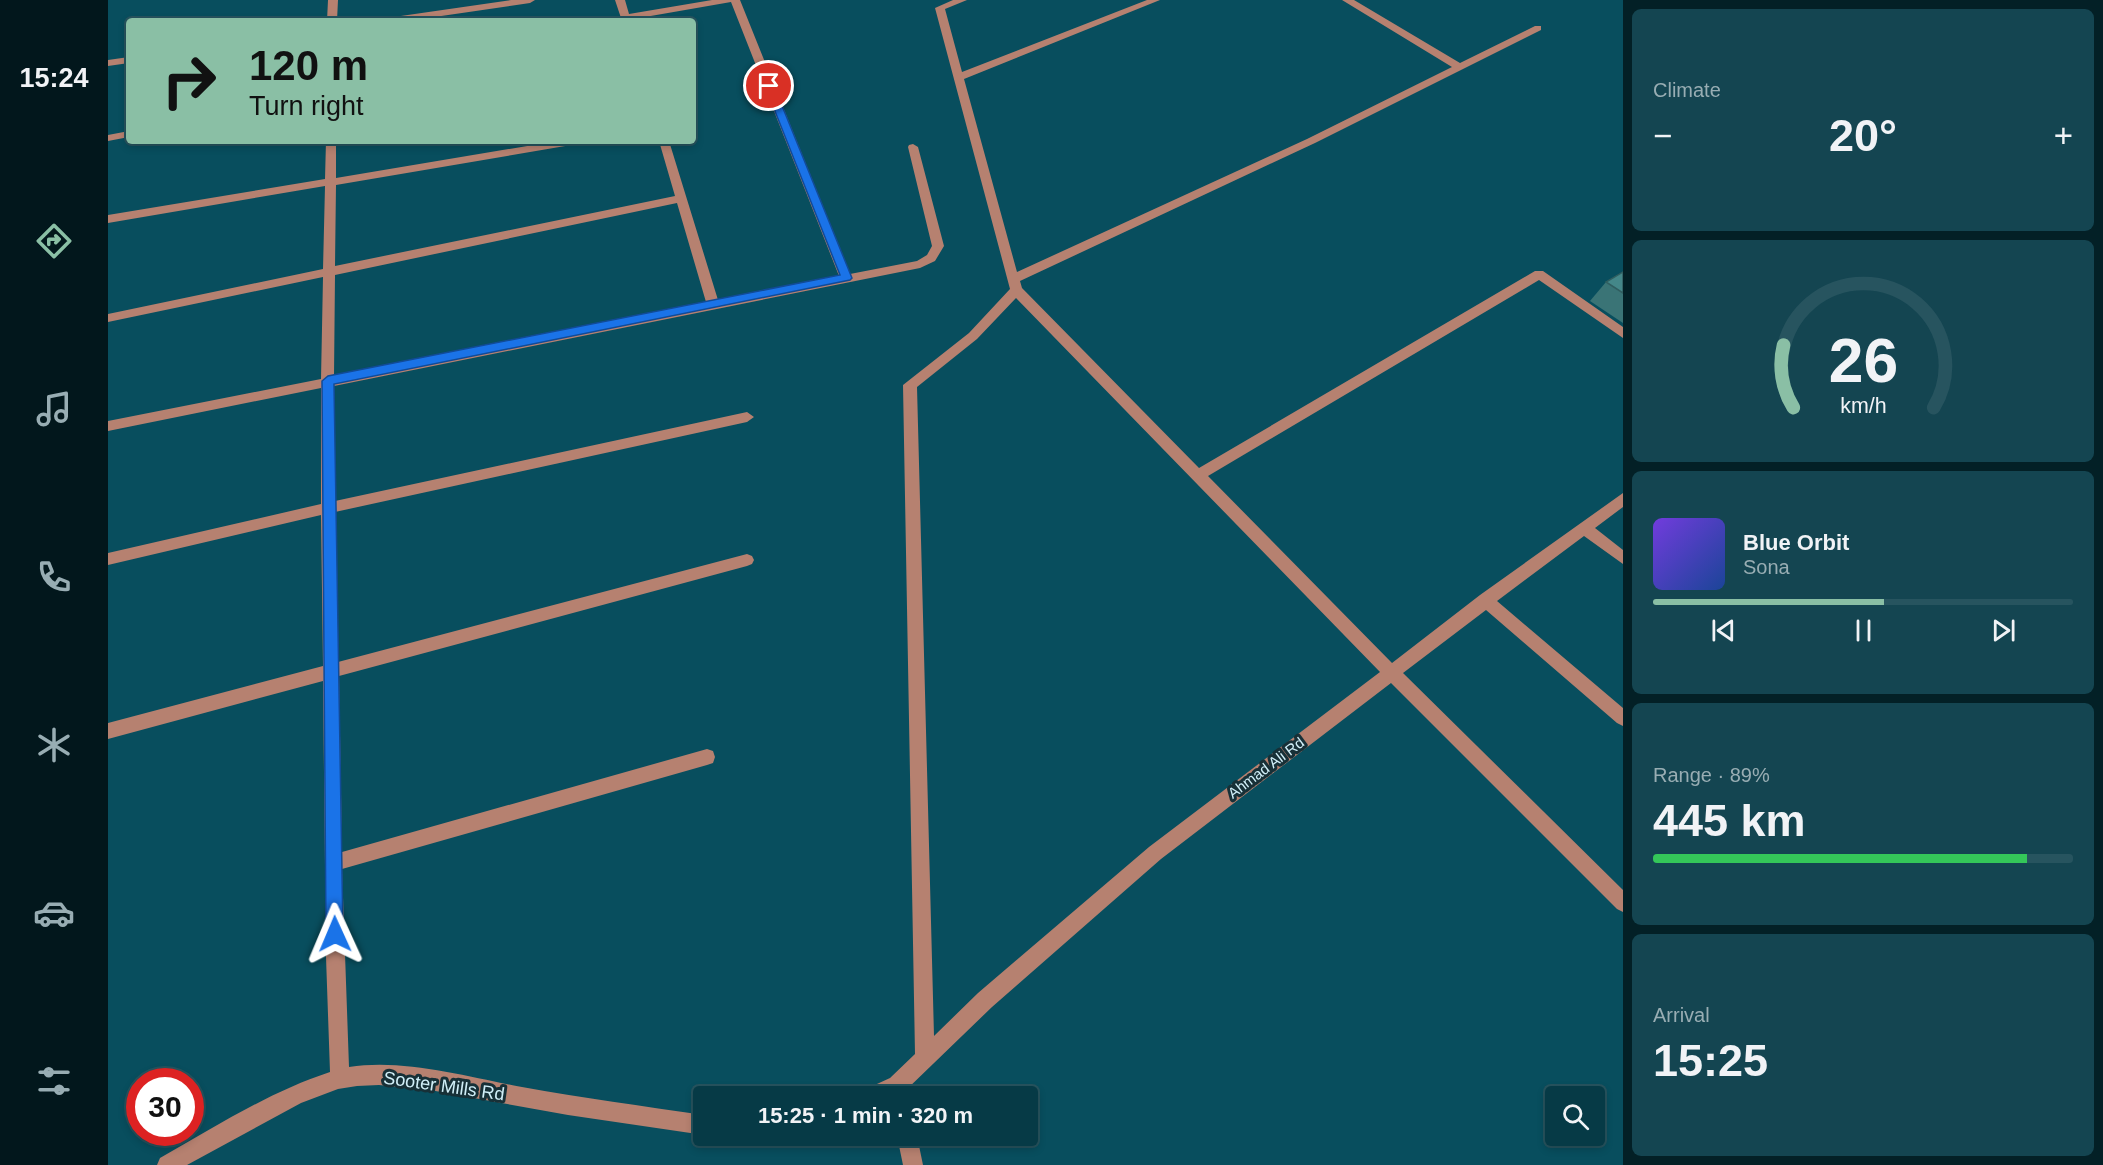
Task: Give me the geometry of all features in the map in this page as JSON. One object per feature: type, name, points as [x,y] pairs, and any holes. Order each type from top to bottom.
[{"type":"street","points":[[332,18],[333,0]]},
{"type":"street","points":[[407,18],[530,0]]},
{"type":"street","points":[[621,0],[626,18]]},
{"type":"street","points":[[631,18],[729,0]]},
{"type":"street","points":[[735,0],[846,278]]},
{"type":"street","points":[[962,0],[940,8],[1015,284],[1391,672],[1623,903]]},
{"type":"street","points":[[1347,0],[1460,67]]},
{"type":"street","points":[[959,77],[1151,1]]},
{"type":"street","points":[[902,1086],[925,1058],[910,385],[973,336],[1015,284],[1538,28]]},
{"type":"street","points":[[108,63],[126,60]]},
{"type":"street","points":[[108,138],[126,135]]},
{"type":"street","points":[[331,144],[328,508],[333,863],[340,1078]]},
{"type":"street","points":[[108,219],[559,144]]},
{"type":"street","points":[[665,144],[713,304]]},
{"type":"street","points":[[108,426],[920,264],[931,258],[938,246],[913,147]]},
{"type":"street","points":[[108,318],[681,198]]},
{"type":"street","points":[[1198,475],[1539,274],[1623,333]]},
{"type":"street","points":[[108,559],[328,508],[747,417]]},
{"type":"street","name":"Ahmad Ali Rd","points":[[925,1058],[985,1000],[1155,853],[1485,600],[1623,499]]},
{"type":"street","points":[[1584,528],[1623,558]]},
{"type":"street","points":[[108,731],[747,560]]},
{"type":"street","points":[[1485,600],[1623,718]]},
{"type":"street","points":[[333,863],[707,757]]},
{"type":"street","name":"Sooter Mills Rd","points":[[167,1165],[297,1095],[340,1078],[372,1076],[427,1081],[693,1123]]},
{"type":"street","points":[[909,1146],[913,1165]]},
{"type":"building","points":[[1623,272],[1623,293],[1606,282]]},
{"type":"route","points":[[335,934],[327,450],[328,381],[846,278],[769,86]]}]
